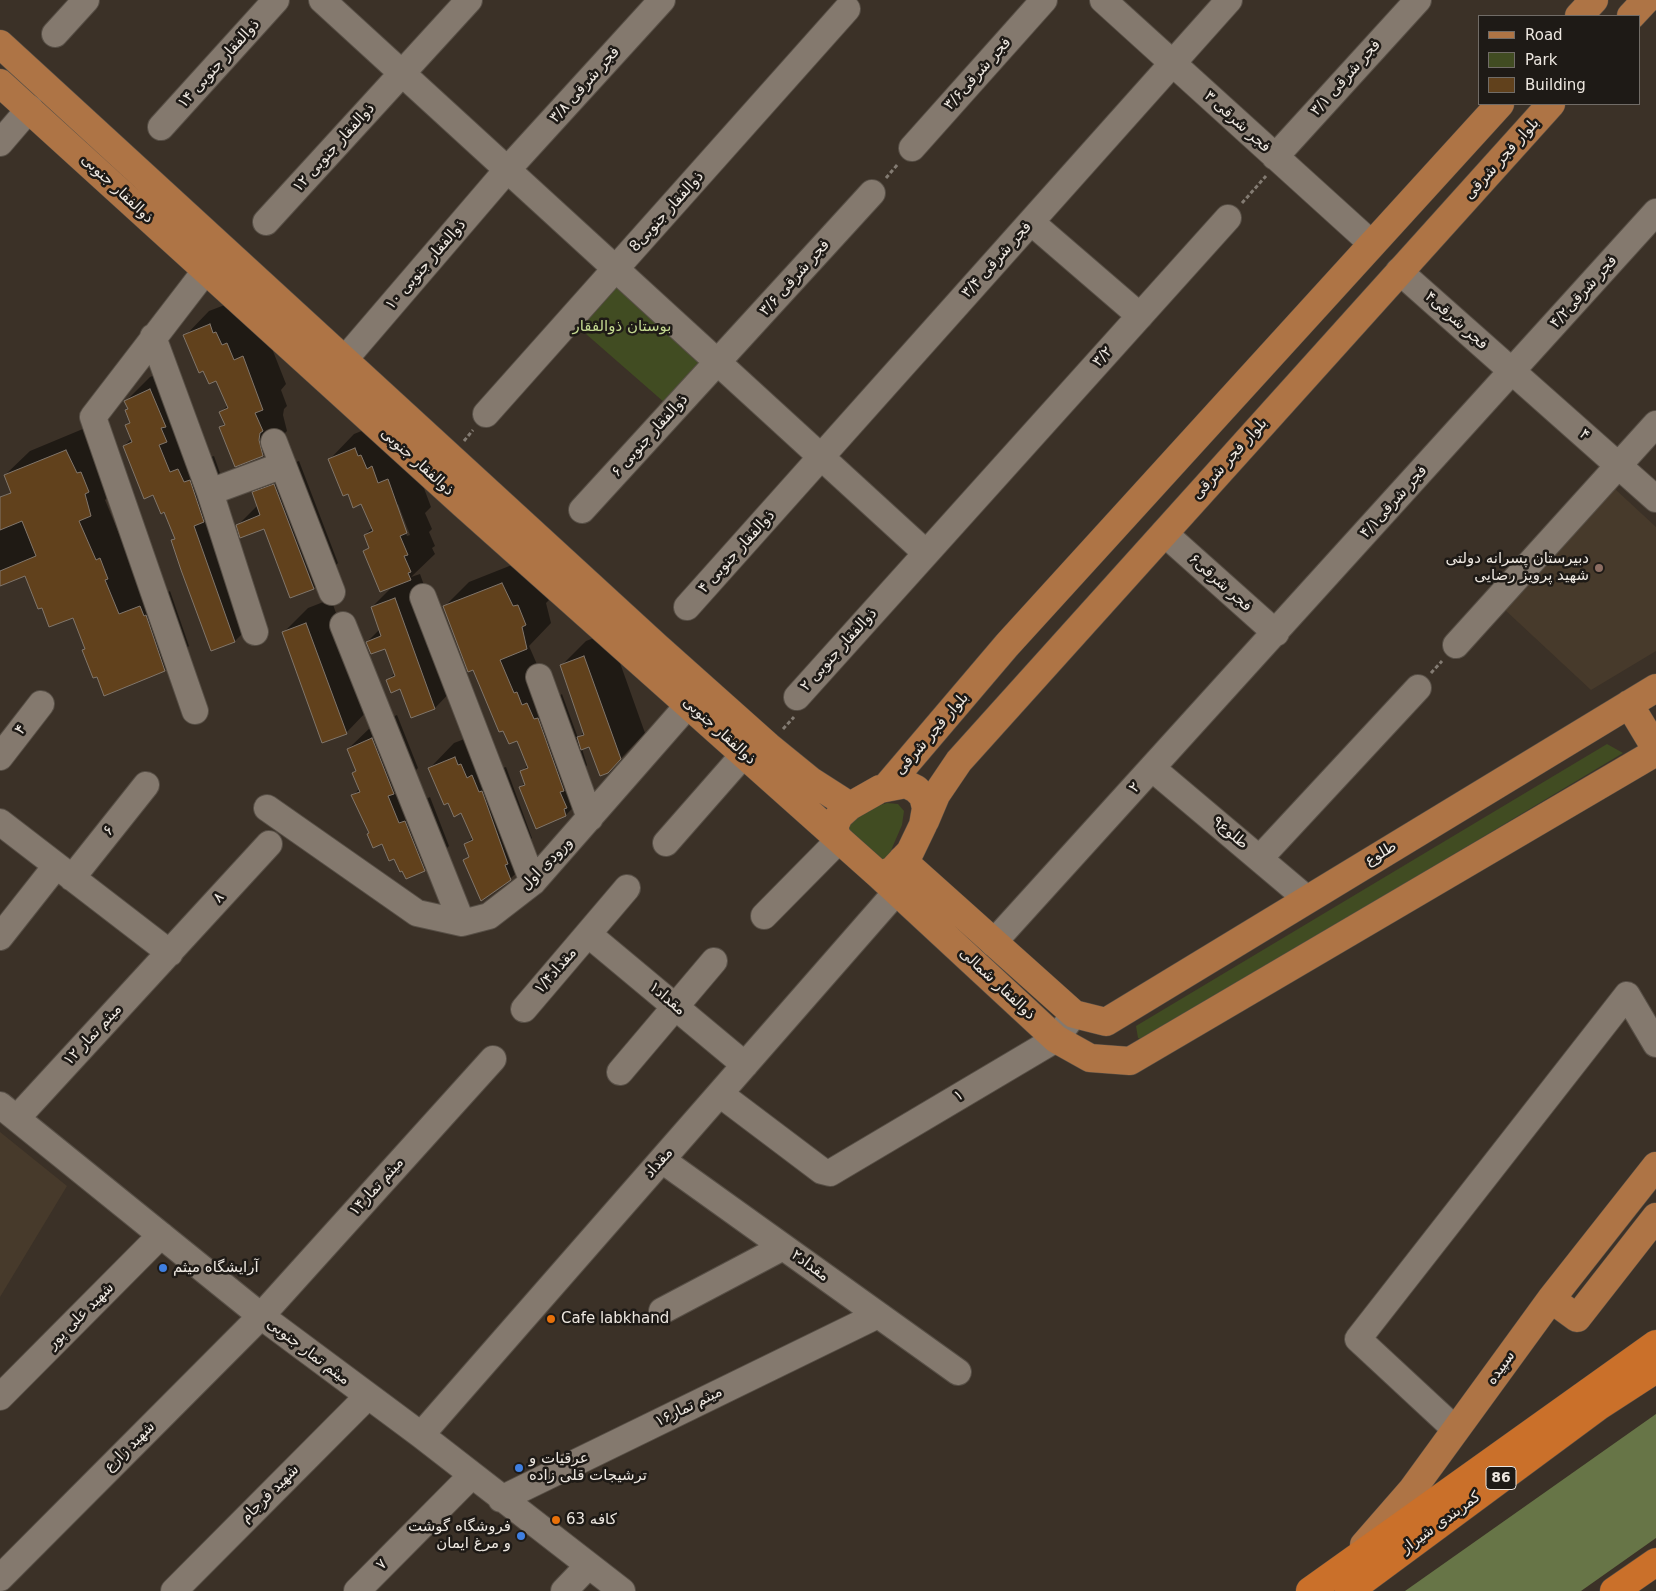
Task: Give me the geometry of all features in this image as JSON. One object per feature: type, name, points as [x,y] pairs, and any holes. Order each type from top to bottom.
[{"type":"highway","points":[[1310,1591],[1346,1579],[1656,1344]]},
{"type":"highway","name":"کمربندی شیراز","points":[[1346,1579],[1656,1369]]},
{"type":"highway","points":[[1614,1591],[1656,1562]]},
{"type":"main road","points":[[1580,15],[1594,0]]},
{"type":"main road","points":[[1632,15],[1646,0]]},
{"type":"main road","name":"ذوالفقار جنوبی","points":[[0,44],[451,458],[472,495],[689,704],[754,743]]},
{"type":"main road","name":"ذوالفقار جنوبی","points":[[0,82],[206,270],[472,495],[754,743],[839,838],[898,874]]},
{"type":"main road","name":"بلوار فجر شرقی","points":[[887,786],[944,722],[1007,645],[1499,105]]},
{"type":"main road","name":"بلوار فجر شرقی","points":[[898,874],[936,795],[966,753],[1550,105]]},
{"type":"main road","name":"طلوع","points":[[1106,1022],[1656,688]]},
{"type":"main road","points":[[1106,1022],[1130,1061],[1656,750],[1629,704]]},
{"type":"main road","points":[[944,722],[933,744],[934,753],[940,759],[950,760],[966,753]]},
{"type":"main road","points":[[754,743],[850,806]]},
{"type":"main road","points":[[839,838],[834,827],[839,816],[850,806],[887,786],[906,784],[916,789],[923,796],[926,808],[923,825]]},
{"type":"main road","name":"ذوالفقار شمالی","points":[[898,874],[1056,1039],[1090,1058],[1130,1061]]},
{"type":"main road","name":"ذوالفقار شمالی","points":[[898,874],[993,943],[1074,1014],[1106,1022]]},
{"type":"main road","name":"سپیده","points":[[1346,1579],[1382,1527],[1412,1490],[1551,1300],[1656,1166]]},
{"type":"main road","points":[[1551,1300],[1576,1318],[1656,1217]]},
{"type":"street","points":[[55,34],[86,0]]},
{"type":"street","name":"۱۴ ذوالفقار جنوبی","points":[[161,127],[276,0]]},
{"type":"street","points":[[322,0],[926,554]]},
{"type":"street","name":"۱۲ ذوالفقار جنوبی","points":[[266,222],[469,0]]},
{"type":"street","name":"۳/۸ فجر شرقی","points":[[507,170],[662,0]]},
{"type":"street","name":"فجر شرقی۳/۶","points":[[912,148],[1044,0]]},
{"type":"street","name":"۳ فجر شرقی","points":[[1103,0],[1372,244]]},
{"type":"street","name":"۳/۴ فجر شرقی","points":[[822,458],[1229,0]]},
{"type":"street","name":"۳/۱ فجر شرقی","points":[[1277,158],[1418,0]]},
{"type":"street","name":"8ذوالفقار جنوبی","points":[[486,414],[848,9]]},
{"type":"street","points":[[0,143],[30,108]]},
{"type":"street","name":"۱۰ ذوالفقار جنوبی","points":[[345,360],[507,170]]},
{"type":"street","name":"۳/۶ فجر شرقی","points":[[718,362],[872,194]]},
{"type":"street","name":"فجر شرقی۴/۲","points":[[1512,371],[1656,212]]},
{"type":"street","name":"۳/۲","points":[[926,554],[1228,218]]},
{"type":"street","points":[[1031,222],[1140,316]]},
{"type":"street","points":[[195,711],[93,417],[206,270]]},
{"type":"street","name":"فجر شرقی۴","points":[[1399,271],[1512,371]]},
{"type":"street","points":[[153,338],[210,492],[255,632]]},
{"type":"street","name":"۶ ذوالفقار جنوبی","points":[[582,510],[718,362]]},
{"type":"street","name":"۴","points":[[1512,371],[1656,499]]},
{"type":"street","name":"فجر شرقی۴/۱","points":[[1276,633],[1512,371]]},
{"type":"street","points":[[1456,645],[1656,424]]},
{"type":"street","points":[[210,492],[279,454],[332,592]]},
{"type":"street","name":"۴ ذوالفقار جنوبی","points":[[687,607],[822,458]]},
{"type":"street","name":"فجر شرقی۶","points":[[1164,533],[1276,633]]},
{"type":"street","name":"۲ ذوالفقار جنوبی","points":[[797,697],[926,554]]},
{"type":"street","points":[[423,597],[533,882]]},
{"type":"street","points":[[343,625],[462,924]]},
{"type":"street","name":"۲","points":[[993,943],[1276,633]]},
{"type":"street","points":[[539,677],[590,818]]},
{"type":"street","points":[[1260,858],[1418,688]]},
{"type":"street","name":"۴","points":[[0,757],[41,704]]},
{"type":"street","name":"ورودی اول","points":[[462,924],[489,916],[533,882],[689,704]]},
{"type":"street","points":[[666,843],[754,743]]},
{"type":"street","name":"طلوع۹","points":[[1153,769],[1307,899]]},
{"type":"street","name":"۶","points":[[0,937],[146,785]]},
{"type":"street","points":[[267,808],[417,913],[462,924]]},
{"type":"street","points":[[0,822],[170,952]]},
{"type":"street","points":[[764,916],[839,838]]},
{"type":"street","name":"۸","points":[[170,952],[269,844]]},
{"type":"street","name":"مقداد","points":[[421,1435],[745,1065],[898,874]]},
{"type":"street","name":"مقداد۱/۴","points":[[524,1009],[627,888]]},
{"type":"street","name":"مقداد۱","points":[[588,934],[745,1065]]},
{"type":"street","name":"میثم تمار ۱۲","points":[[8,1111],[170,952]]},
{"type":"street","points":[[620,1072],[714,961]]},
{"type":"street","points":[[1456,1430],[1358,1339],[1627,995],[1656,1044]]},
{"type":"street","name":"۱","points":[[720,1094],[822,1171],[830,1173],[1056,1039],[1074,1014]]},
{"type":"street","name":"میثم تمار۱۴","points":[[261,1316],[493,1059]]},
{"type":"street","name":"میثم تمار جنوبی","points":[[8,1111],[261,1316],[421,1435],[471,1476],[622,1591]]},
{"type":"street","name":"مقداد۲","points":[[662,1160],[958,1372]]},
{"type":"street","name":"شهید علی پور","points":[[0,1397],[161,1235]]},
{"type":"street","points":[[662,1311],[783,1247]]},
{"type":"street","name":"میثم تمار۱۶","points":[[501,1499],[878,1314]]},
{"type":"street","name":"شهید زارع","points":[[0,1578],[261,1316]]},
{"type":"street","name":"شهید فرجام","points":[[174,1591],[367,1396]]},
{"type":"street","name":"۷","points":[[356,1591],[471,1476]]},
{"type":"street","points":[[564,1591],[588,1566]]},
{"type":"path","points":[[872,194],[912,148]]},
{"type":"path","points":[[1228,218],[1277,158]]},
{"type":"path","points":[[451,458],[486,414]]},
{"type":"path","points":[[1418,688],[1456,645]]},
{"type":"path","name":"۲ ذوالفقار جنوبی","points":[[754,743],[805,705],[797,697]]},
{"type":"shaded area","name":"دبیرستان پسرانه دولتی شهید پرویز رضایی","points":[[1615,489],[1656,527],[1656,651],[1591,690],[1504,609]]},
{"type":"shaded area","points":[[0,1132],[67,1186],[0,1297]]},
{"type":"green space","name":"بوستان ذوالفقار","points":[[618,284],[702,362],[665,403],[578,327]]},
{"type":"green space","points":[[1607,744],[1623,753],[1144,1040],[1138,1038],[1136,1026]]},
{"type":"green space","points":[[887,803],[898,804],[904,811],[902,825],[889,855],[879,864],[842,837],[852,814]]},
{"type":"green space","points":[[1656,1414],[1656,1538],[1581,1591],[1405,1591]]},
{"type":"building","points":[[210,324],[213,333],[216,332],[222,345],[227,343],[234,360],[243,356],[263,410],[255,413],[263,431],[260,433],[259,440],[263,456],[235,467],[219,427],[225,425],[219,412],[228,408],[216,381],[209,384],[203,371],[199,373],[183,335]]},
{"type":"building","points":[[150,389],[166,427],[161,428],[167,442],[159,445],[170,472],[178,469],[184,482],[190,480],[204,522],[194,526],[235,642],[211,651],[181,570],[171,540],[175,539],[164,512],[161,514],[153,495],[144,499],[123,446],[132,442],[125,425],[130,423],[125,410],[128,409],[124,401]]},
{"type":"building","points":[[355,448],[358,456],[361,455],[367,469],[372,466],[378,483],[388,479],[407,533],[400,536],[408,555],[404,556],[411,572],[408,573],[411,580],[380,592],[363,551],[369,548],[364,535],[373,531],[361,504],[353,508],[348,494],[343,496],[328,459]]},
{"type":"building","points":[[66,450],[77,473],[81,472],[89,492],[85,494],[91,516],[79,521],[96,560],[100,558],[108,579],[105,580],[119,614],[140,606],[144,616],[146,615],[165,671],[104,696],[97,677],[93,678],[82,650],[85,649],[73,618],[49,627],[42,608],[38,609],[25,576],[0,586],[0,571],[36,556],[22,521],[0,530],[0,497],[11,493],[4,475]]},
{"type":"building","points":[[274,484],[314,589],[290,598],[264,529],[240,538],[236,525],[260,515],[252,492]]},
{"type":"building","points":[[502,583],[513,606],[518,605],[526,625],[522,627],[527,649],[500,660],[514,693],[517,692],[522,705],[527,703],[534,719],[538,718],[564,791],[560,792],[567,808],[564,809],[566,816],[536,829],[519,787],[525,785],[520,771],[528,768],[517,741],[509,744],[503,731],[499,732],[473,670],[468,672],[443,606]]},
{"type":"building","points":[[395,598],[435,709],[411,718],[400,689],[391,693],[386,680],[395,676],[385,649],[371,654],[366,642],[381,636],[371,607]]},
{"type":"building","points":[[306,623],[347,734],[322,743],[282,632]]},
{"type":"building","points":[[584,656],[621,759],[608,773],[600,776],[589,747],[581,750],[577,737],[584,735],[560,665]]},
{"type":"building","points":[[372,738],[394,794],[388,796],[399,823],[405,821],[425,871],[406,879],[402,871],[400,872],[394,859],[389,861],[382,844],[373,848],[367,834],[369,833],[351,795],[360,792],[352,773],[356,771],[347,749]]},
{"type":"building","points":[[455,757],[458,765],[461,764],[467,778],[472,775],[479,792],[482,791],[508,864],[505,865],[511,880],[481,901],[463,860],[469,857],[464,844],[473,840],[461,813],[454,817],[448,803],[444,805],[428,768]]},
{"type":"place","name":"دبیرستان پسرانه دولتی شهید پرویز رضایی","points":[[1599,568]]},
{"type":"place","name":"آرایشگاه میثم","points":[[163,1268]]},
{"type":"place","name":"Cafe labkhand","points":[[551,1319]]},
{"type":"place","name":"عرقیات و ترشیجات قلی زاده","points":[[519,1468]]},
{"type":"place","name":"کافه 63","points":[[556,1520]]},
{"type":"place","name":"فروشگاه گوشت و مرغ ایمان","points":[[521,1536]]}]
